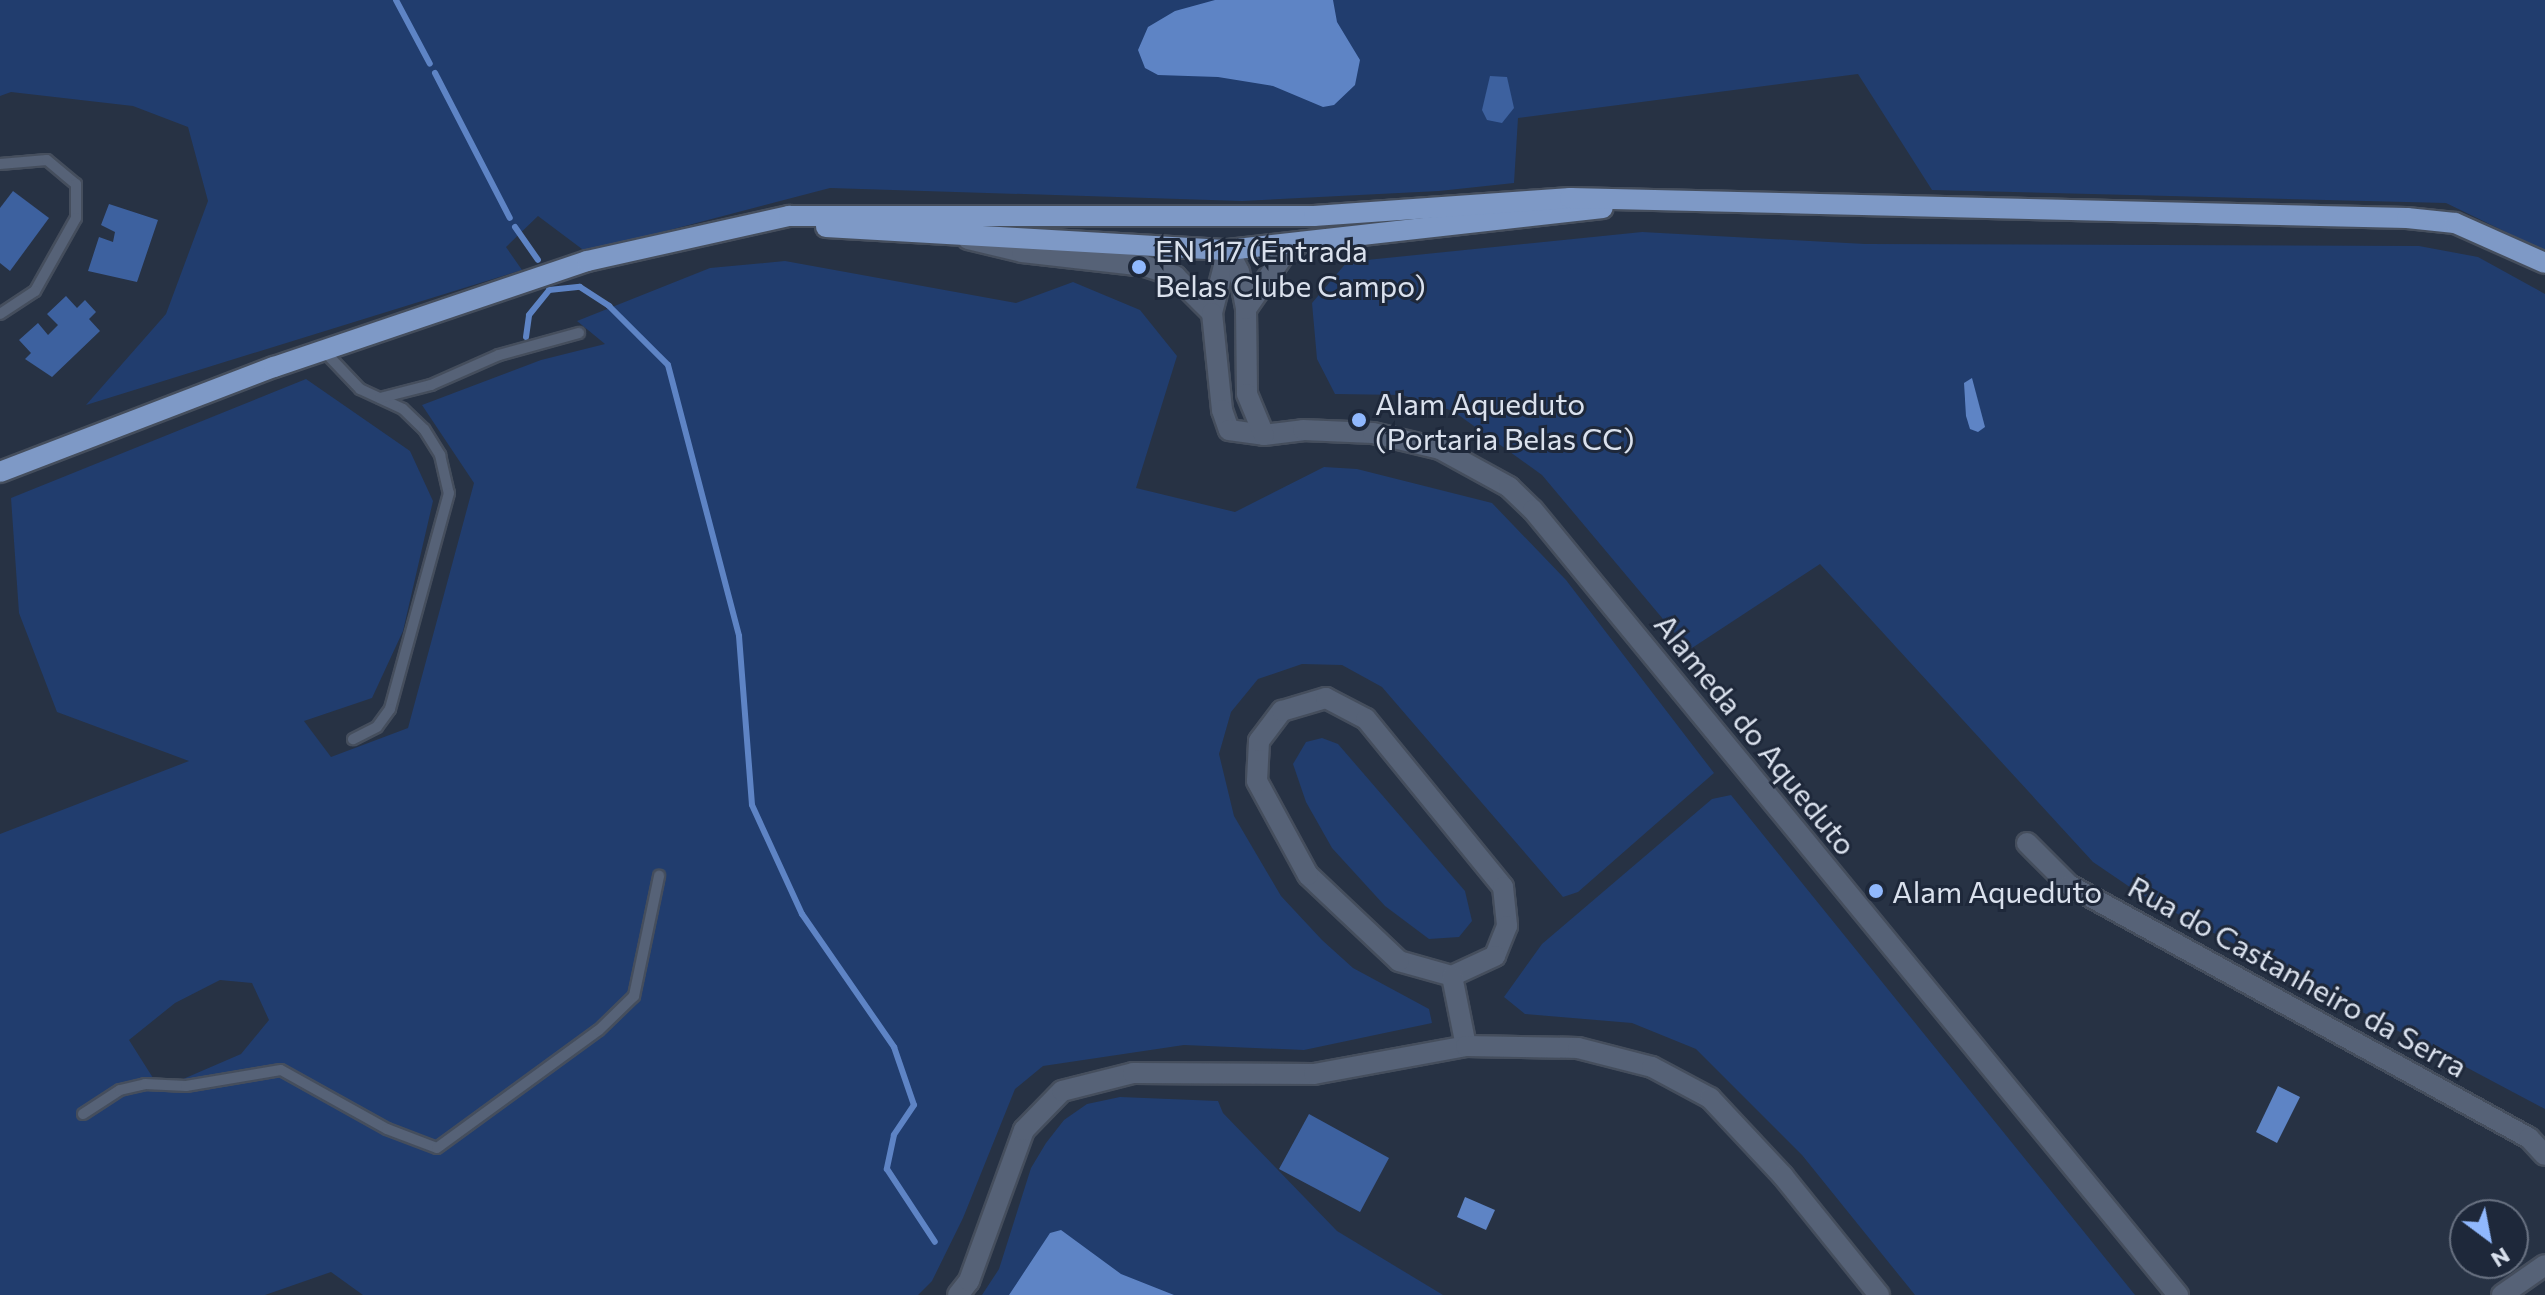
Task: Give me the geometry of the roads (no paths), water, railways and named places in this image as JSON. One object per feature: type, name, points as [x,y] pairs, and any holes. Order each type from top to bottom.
[{"type":"main road","points":[[1228,250],[1261,233],[1393,214],[1570,198],[1638,203],[2427,219],[2477,231],[2545,263]]},
{"type":"main road","points":[[732,227],[801,225],[1228,250],[1638,203]]},
{"type":"main road","points":[[0,472],[323,350],[587,261],[789,216],[1181,218],[1393,214]]},
{"type":"main road","points":[[1181,218],[1228,250]]},
{"type":"street","points":[[961,236],[1022,252],[1154,268],[1175,276],[1212,313]]},
{"type":"street","points":[[1246,309],[1283,256],[1301,242]]},
{"type":"street","points":[[1228,250],[1239,272],[1246,309],[1247,394],[1264,435]]},
{"type":"street","name":"Alameda do Aqueduto","points":[[1228,250],[1212,313],[1222,410],[1229,430],[1264,435],[1337,430],[1413,441],[1483,471],[1533,510],[2178,1295]]},
{"type":"street","points":[[1326,698],[1366,719],[1503,887],[1507,926],[1495,956],[1452,976],[1399,961],[1308,875],[1257,781],[1259,741],[1282,711],[1326,698]]},
{"type":"street","name":"Rua do Castanheiro da Serra","points":[[2027,843],[2069,885],[2529,1138],[2545,1155]]},
{"type":"street","points":[[1452,976],[1466,1046]]},
{"type":"street","points":[[958,1295],[969,1281],[1024,1130],[1062,1091],[1133,1073],[1314,1074],[1466,1046],[1578,1048],[1652,1067],[1710,1098],[1783,1176],[1879,1295]]},
{"type":"street","points":[[2502,1295],[2545,1265]]},
{"type":"lane","points":[[0,164],[47,160],[76,184],[76,218],[35,291],[0,314]]},
{"type":"lane","points":[[380,398],[431,385],[499,355],[579,333]]},
{"type":"lane","points":[[323,350],[360,389],[403,409],[424,429],[440,455],[449,493],[390,709],[377,727],[353,739]]},
{"type":"lane","points":[[83,1114],[120,1090],[145,1084],[186,1086],[281,1070],[387,1129],[437,1148],[599,1030],[634,996],[642,974],[651,897],[659,876]]},
{"type":"waterway","points":[[396,0],[430,64]]},
{"type":"waterway","points":[[435,73],[510,218]]},
{"type":"waterway","points":[[515,227],[538,260]]},
{"type":"waterway","points":[[526,337],[529,315],[549,290],[580,287],[609,306],[668,365],[739,636],[752,805],[802,914],[894,1047],[914,1105],[894,1135],[887,1169],[935,1242]]},
{"type":"place","name":"EN 117 (Entrada Belas Clube Campo)","points":[[1139,267]]},
{"type":"place","name":"Alam Aqueduto (Portaria Belas CC)","points":[[1359,420]]},
{"type":"place","name":"Alam Aqueduto","points":[[1876,891]]}]
